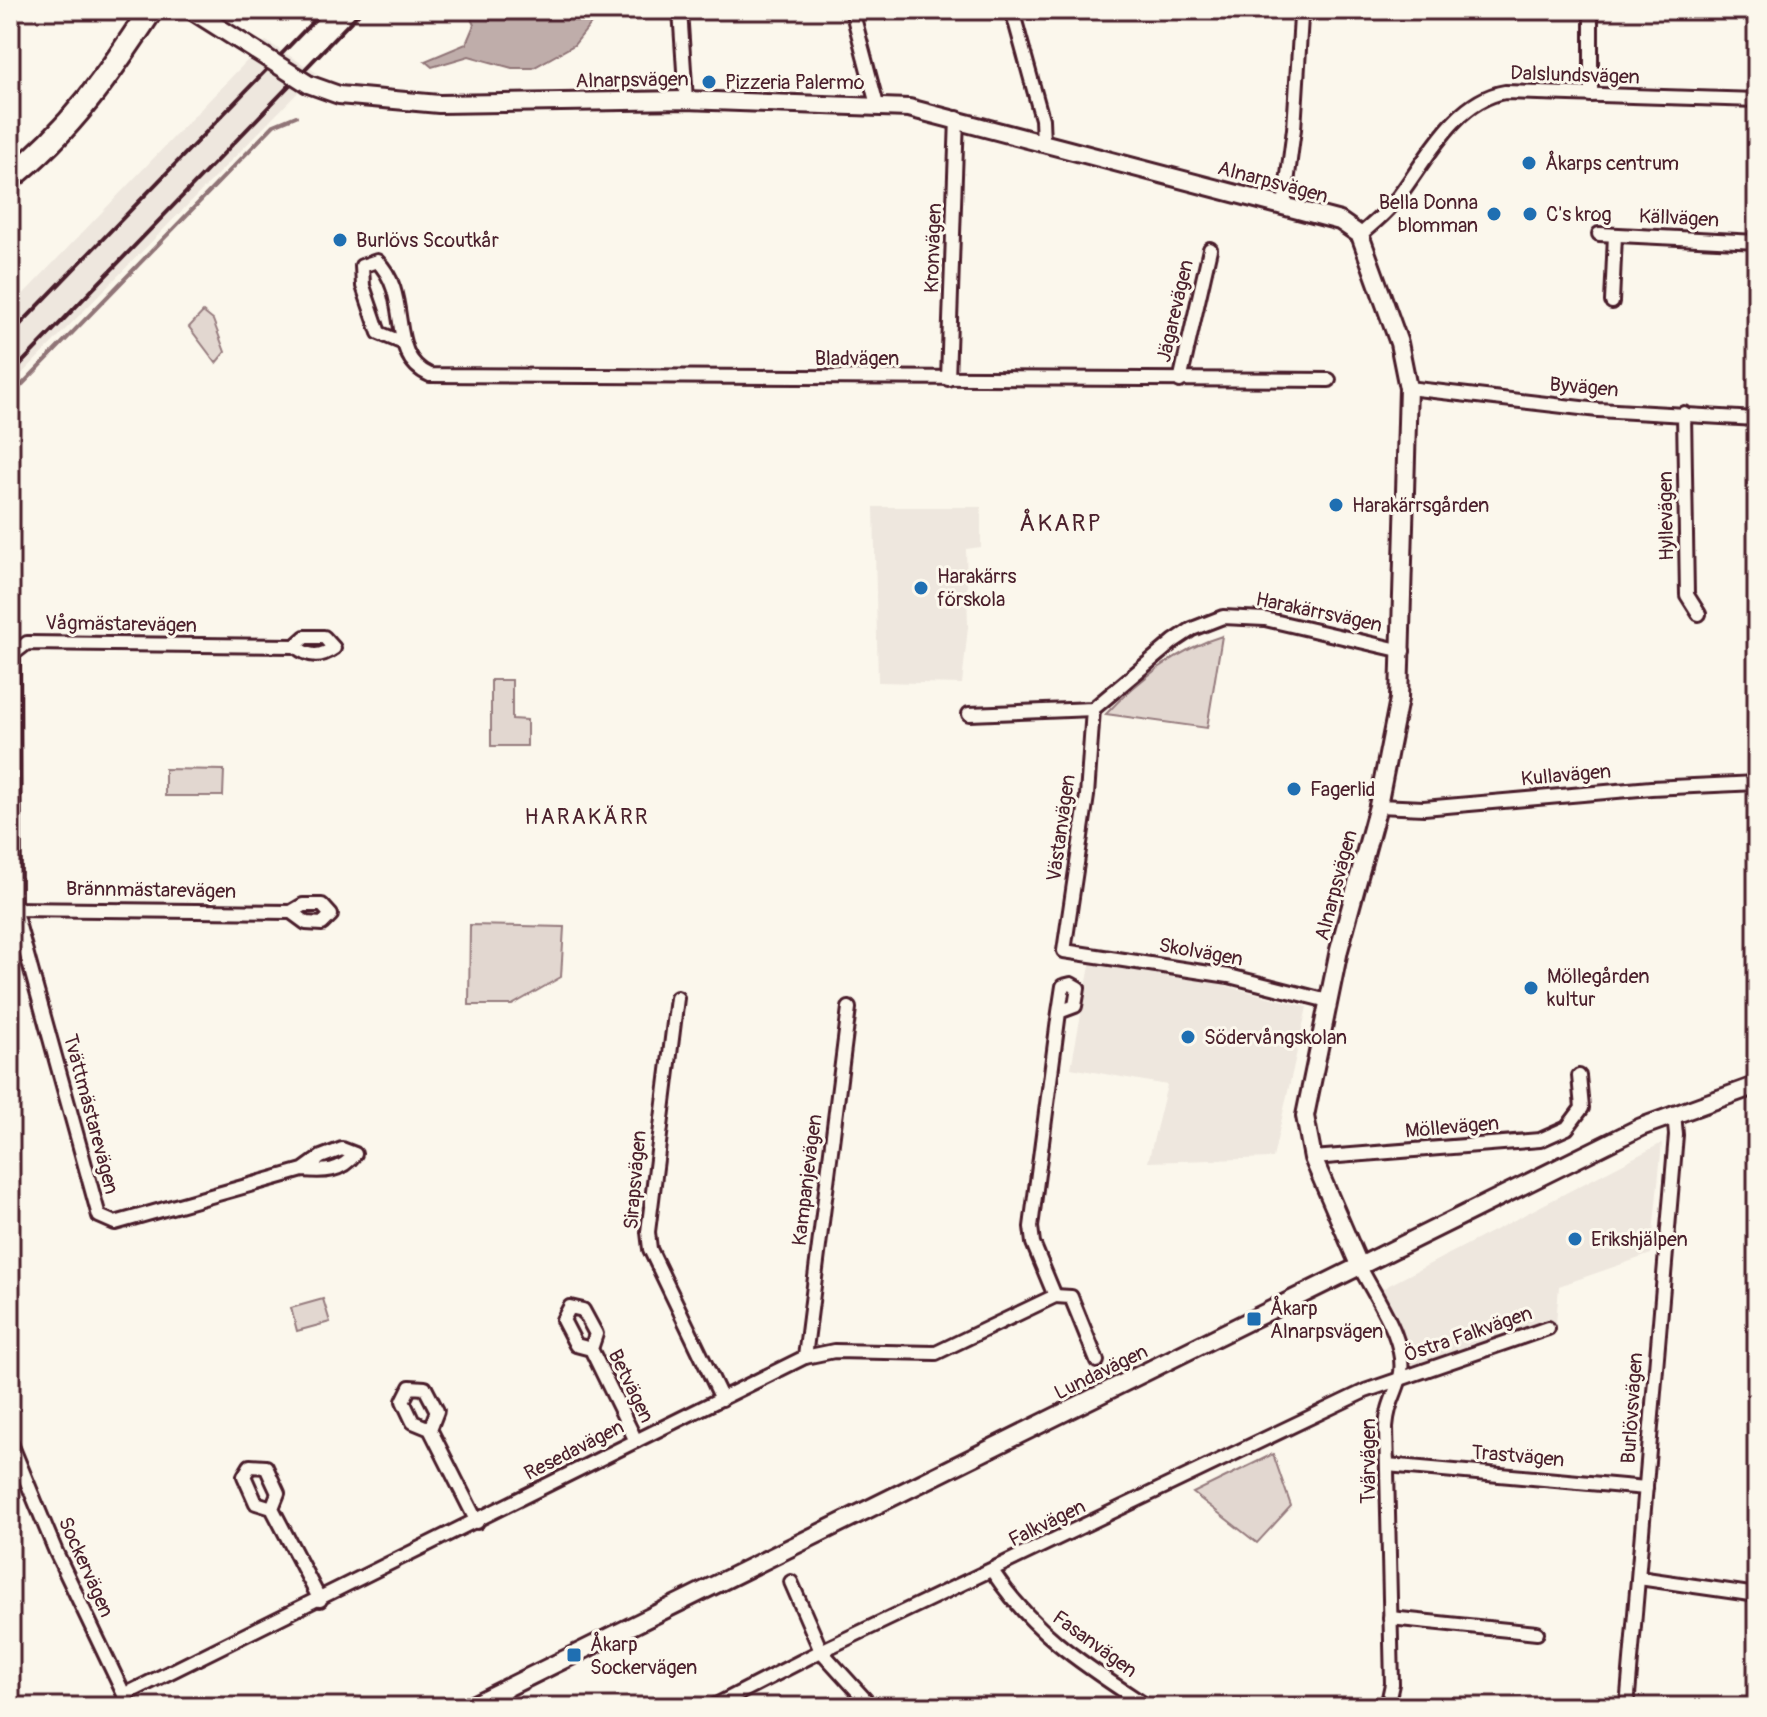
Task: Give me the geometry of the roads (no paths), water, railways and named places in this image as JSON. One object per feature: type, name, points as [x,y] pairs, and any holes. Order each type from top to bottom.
[{"type":"highway","points":[[10,178],[48,146],[114,71],[151,10]]},
{"type":"street","name":"Alnarpsvägen","points":[[191,10],[308,84],[339,95],[439,104],[686,100],[877,105],[957,118],[1340,221],[1360,235],[1399,343],[1408,388],[1403,651],[1399,699],[1378,806],[1328,1001],[1305,1116],[1313,1158],[1360,1267]]},
{"type":"street","points":[[680,10],[686,100]]},
{"type":"street","points":[[852,10],[877,105]]},
{"type":"street","points":[[1012,10],[1042,119],[1043,143]]},
{"type":"street","points":[[1591,10],[1591,95]]},
{"type":"street","points":[[1284,206],[1294,129],[1301,17]]},
{"type":"street","name":"Dalslundsvägen","points":[[1360,235],[1390,208],[1466,108],[1486,95],[1505,92],[1757,100]]},
{"type":"street","name":"Kronvägen","points":[[948,379],[957,118]]},
{"type":"street","name":"Källvägen","points":[[1599,234],[1757,242]]},
{"type":"street","points":[[1612,302],[1615,235]]},
{"type":"street","name":"Jägarevägen","points":[[1180,381],[1210,249]]},
{"type":"street","name":"Bladvägen","points":[[401,342],[379,333],[363,286],[362,266],[377,261],[392,280],[403,325],[401,342],[415,368],[430,375],[1329,380]]},
{"type":"street","name":"Byvägen","points":[[1408,388],[1598,410],[1757,419]]},
{"type":"street","name":"Hyllevägen","points":[[1684,413],[1687,595],[1699,614]]},
{"type":"street","name":"Harakärrsvägen","points":[[1093,709],[1174,641],[1192,629],[1223,617],[1265,619],[1403,651]]},
{"type":"street","name":"Vågmästarevägen","points":[[12,908],[13,654],[27,643],[295,646]]},
{"type":"street","points":[[969,714],[1093,709]]},
{"type":"street","name":"Västanvägen","points":[[1064,951],[1087,796],[1093,709]]},
{"type":"street","name":"Kullavägen","points":[[1378,806],[1424,808],[1757,783]]},
{"type":"street","name":"Brännmästarevägen","points":[[12,908],[291,912]]},
{"type":"street","name":"Tvättmästarevägen","points":[[12,908],[99,1216],[115,1223],[303,1170]]},
{"type":"street","name":"Skolvägen","points":[[1064,951],[1169,965],[1328,1001]]},
{"type":"street","name":"Sirapsvägen","points":[[677,998],[648,1232],[650,1249],[722,1399]]},
{"type":"street","name":"Kampanjevägen","points":[[805,1357],[849,1008]]},
{"type":"street","points":[[1059,1012],[1031,1227],[1033,1243],[1055,1296],[1071,1297],[1097,1361]]},
{"type":"street","name":"Möllevägen","points":[[1313,1158],[1540,1140],[1567,1128],[1582,1108],[1579,1076]]},
{"type":"street","name":"Lundavägen","points":[[468,1707],[1674,1113],[1757,1085]]},
{"type":"street","name":"Burlövsvägen","points":[[1627,1707],[1676,1135],[1674,1113]]},
{"type":"street","name":"Tvärvägen","points":[[1360,1267],[1399,1352],[1400,1377],[1389,1401],[1387,1465],[1392,1684],[1387,1707]]},
{"type":"street","name":"Resedavägen","points":[[127,1701],[320,1600],[805,1357],[834,1351],[936,1353],[1055,1296]]},
{"type":"street","name":"Östra Falkvägen","points":[[1400,1377],[1548,1328]]},
{"type":"street","name":"Betvägen","points":[[591,1349],[636,1441]]},
{"type":"street","name":"Falkvägen","points":[[712,1707],[821,1651],[993,1572],[1351,1397],[1400,1377]]},
{"type":"street","points":[[430,1429],[477,1522]]},
{"type":"street","name":"Sockervägen","points":[[10,1441],[56,1552],[127,1701]]},
{"type":"street","name":"Trastvägen","points":[[1387,1465],[1646,1488]]},
{"type":"street","points":[[272,1508],[320,1600]]},
{"type":"street","name":"Fasanvägen","points":[[993,1572],[1009,1596],[1047,1638],[1148,1707]]},
{"type":"street","points":[[1639,1578],[1757,1595]]},
{"type":"street","points":[[791,1582],[821,1651],[872,1707]]},
{"type":"street","points":[[1390,1618],[1537,1633]]},
{"type":"waterway","points":[[10,397],[274,125],[296,116]]},
{"type":"railway","points":[[10,335],[324,10]]},
{"type":"railway","points":[[10,375],[362,10]]},
{"type":"place","name":"Pizzeria Palermo","points":[[709,82]]},
{"type":"place","name":"Åkarps centrum","points":[[1529,163]]},
{"type":"place","name":"Bella Donna blomman","points":[[1494,214]]},
{"type":"place","name":"C's krog","points":[[1530,214]]},
{"type":"place","name":"Burlövs Scoutkår","points":[[340,240]]},
{"type":"place","name":"Harakärrsgården","points":[[1336,505]]},
{"type":"place","name":"Harakärrs förskola","points":[[921,588]]},
{"type":"place","name":"Fagerlid","points":[[1294,789]]},
{"type":"place","name":"Möllegården kultur","points":[[1531,988]]},
{"type":"place","name":"Södervångskolan","points":[[1188,1037]]},
{"type":"place","name":"Erikshjälpen","points":[[1575,1239]]},
{"type":"place","name":"Åkarp Alnarpsvägen","points":[[1254,1319]]},
{"type":"place","name":"Åkarp Sockervägen","points":[[574,1655]]},
{"type":"district","name":"ÅKARP","points":[[1061,523]]},
{"type":"district","name":"HARAKÄRR","points":[[587,817]]}]
